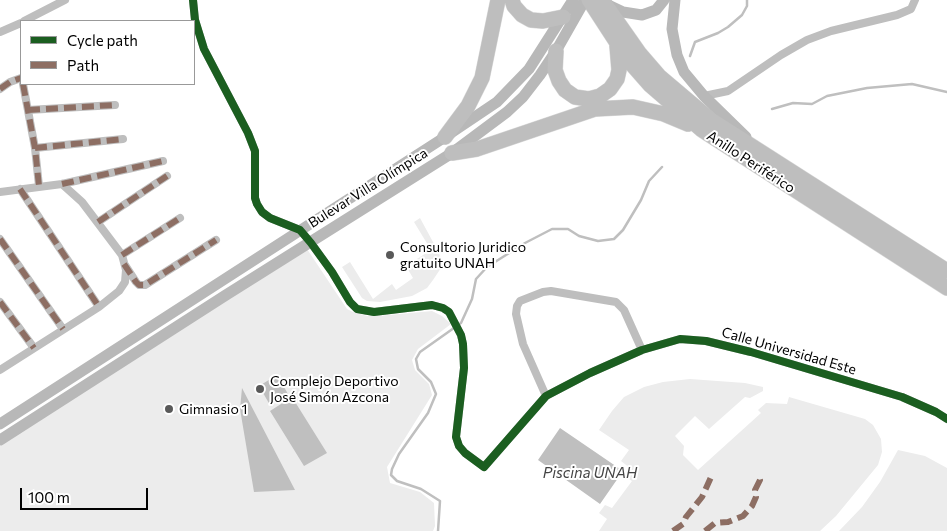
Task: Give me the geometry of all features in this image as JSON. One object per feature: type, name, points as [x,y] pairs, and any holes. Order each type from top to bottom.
[{"type":"highway","points":[[445,138],[468,106],[482,78],[498,0]]},
{"type":"highway","points":[[512,0],[514,6],[522,15],[531,20],[543,21],[562,17]]},
{"type":"highway","name":"Anillo Periférico","points":[[587,0],[602,6],[659,76],[711,120],[947,271]]},
{"type":"highway","name":"Anillo Periférico","points":[[602,6],[616,44],[628,60],[650,86],[702,130],[947,288]]},
{"type":"highway","points":[[556,51],[555,70],[565,90],[575,97],[589,99],[600,96],[610,89],[617,79],[619,70],[616,44]]},
{"type":"highway","points":[[452,153],[477,149],[595,109],[633,107],[664,114],[702,130]]},
{"type":"main road","name":"Bulevar Villa Olímpica","points":[[0,424],[445,138],[497,102],[529,69],[573,0]]},
{"type":"main road","name":"Bulevar Villa Olímpica","points":[[0,440],[452,153],[507,112],[523,97],[556,51],[587,0]]},
{"type":"main road","points":[[602,6],[642,16],[656,10],[664,0]]},
{"type":"main road","points":[[676,0],[672,29],[677,55],[684,72],[704,96],[761,152]]},
{"type":"street","points":[[27,20],[65,0]]},
{"type":"street","points":[[193,0],[195,20],[204,49],[248,133],[255,151],[255,198],[257,204],[262,212],[270,218],[300,230]]},
{"type":"street","points":[[704,96],[728,91],[807,40],[831,31],[897,15],[911,9],[915,0]]},
{"type":"street","points":[[0,32],[20,23]]},
{"type":"street","points":[[0,89],[20,78]]},
{"type":"street","points":[[23,85],[35,148],[39,186]]},
{"type":"street","points":[[28,110],[115,105]]},
{"type":"street","points":[[35,148],[123,139]]},
{"type":"street","points":[[0,192],[62,184],[163,161]]},
{"type":"street","points":[[98,222],[167,176]]},
{"type":"street","points":[[0,370],[98,306],[119,291],[125,282],[122,255],[82,202],[62,184]]},
{"type":"street","points":[[20,190],[98,306]]},
{"type":"street","points":[[122,255],[180,218]]},
{"type":"street","name":"Calle Universidad Este","points":[[300,230],[332,272],[350,302],[357,309],[365,312],[374,312],[432,305],[443,308],[452,317],[461,335],[464,368],[456,437],[459,446],[465,453],[484,467],[546,396],[590,373],[642,350],[680,339],[706,341],[751,352],[902,397],[947,419]]},
{"type":"street","points":[[0,239],[63,329]]},
{"type":"street","points":[[124,264],[136,282],[139,285],[145,285],[216,240]]},
{"type":"street","points":[[546,396],[523,344],[516,314],[520,301],[550,291],[616,302],[624,310],[642,350]]},
{"type":"street","points":[[0,302],[34,348]]},
{"type":"shaded area","points":[[420,218],[439,253],[443,265],[433,280],[427,288],[412,296],[380,302],[367,301],[362,298],[342,267],[350,262],[373,299],[392,284],[396,290],[413,278],[406,266],[431,250],[414,222]]},
{"type":"shaded area","name":"Complejo Deportivo José Simón Azcona","points":[[307,249],[347,309],[367,316],[432,311],[442,316],[451,324],[418,349],[412,360],[415,370],[429,384],[432,395],[387,467],[390,483],[420,492],[434,503],[435,526],[433,531],[0,531],[0,446]]},
{"type":"shaded area","points":[[690,379],[745,383],[763,387],[763,391],[750,398],[745,397],[709,429],[695,416],[675,436],[684,446],[683,455],[698,470],[761,413],[758,410],[766,403],[787,404],[789,397],[865,419],[873,425],[881,439],[882,452],[878,465],[836,516],[820,531],[599,531],[607,519],[599,513],[605,505],[612,508],[632,481],[624,476],[630,468],[621,461],[629,450],[599,430],[624,397],[644,387],[663,382]]},
{"type":"shaded area","points":[[898,450],[925,456],[947,468],[947,531],[839,531],[862,507],[880,482]]},
{"type":"water","points":[[277,375],[288,394],[270,405],[259,386]]},
{"type":"water","points":[[242,388],[295,490],[254,492],[240,409]]},
{"type":"water","points":[[292,397],[327,453],[304,466],[270,411]]},
{"type":"water","name":"Piscina UNAH","points":[[560,428],[623,471],[600,504],[538,460]]},
{"type":"waterway","points":[[690,56],[695,42],[718,33],[742,15],[747,6],[747,0]]},
{"type":"waterway","points":[[772,109],[793,103],[812,104],[827,96],[867,88],[912,84],[947,92]]},
{"type":"waterway","points":[[438,531],[440,501],[421,489],[397,481],[391,475],[399,454],[428,413],[436,394],[431,382],[418,369],[416,359],[420,352],[461,323],[472,299],[476,279],[487,267],[525,243],[552,229],[568,229],[579,236],[598,241],[614,239],[623,230],[641,200],[649,181],[662,167]]},
{"type":"marked path","points":[[0,89],[20,78]]},
{"type":"marked path","points":[[23,85],[35,148],[39,186]]},
{"type":"marked path","points":[[28,110],[115,105]]},
{"type":"marked path","points":[[35,148],[123,139]]},
{"type":"marked path","points":[[62,184],[163,161]]},
{"type":"marked path","points":[[98,222],[167,176]]},
{"type":"marked path","points":[[20,189],[99,307]]},
{"type":"marked path","points":[[122,255],[180,218]]},
{"type":"marked path","points":[[0,239],[63,329]]},
{"type":"marked path","points":[[124,264],[136,282],[139,285],[145,285],[216,240]]},
{"type":"marked path","points":[[0,302],[34,348]]},
{"type":"marked path","points":[[705,531],[715,523],[728,522],[743,516],[752,506],[756,497],[755,490],[760,480],[758,474]]},
{"type":"marked path","points":[[673,531],[683,524],[686,517],[702,497],[712,475]]},
{"type":"cycle path","points":[[193,0],[195,20],[204,49],[248,133],[255,151],[255,198],[257,204],[262,212],[270,218],[300,230],[332,272],[350,302],[357,309],[374,312],[432,305],[449,312],[461,335],[463,344],[464,368],[456,437],[459,446],[465,453],[484,467],[546,396],[590,373],[642,350],[680,339],[706,341],[751,352],[902,397],[947,419]]},
{"type":"place","name":"Consultorio Juridico gratuito UNAH","points":[[390,255]]},
{"type":"place","name":"Complejo Deportivo José Simón Azcona","points":[[260,389]]},
{"type":"place","name":"Gimnasio 1","points":[[169,409]]}]
